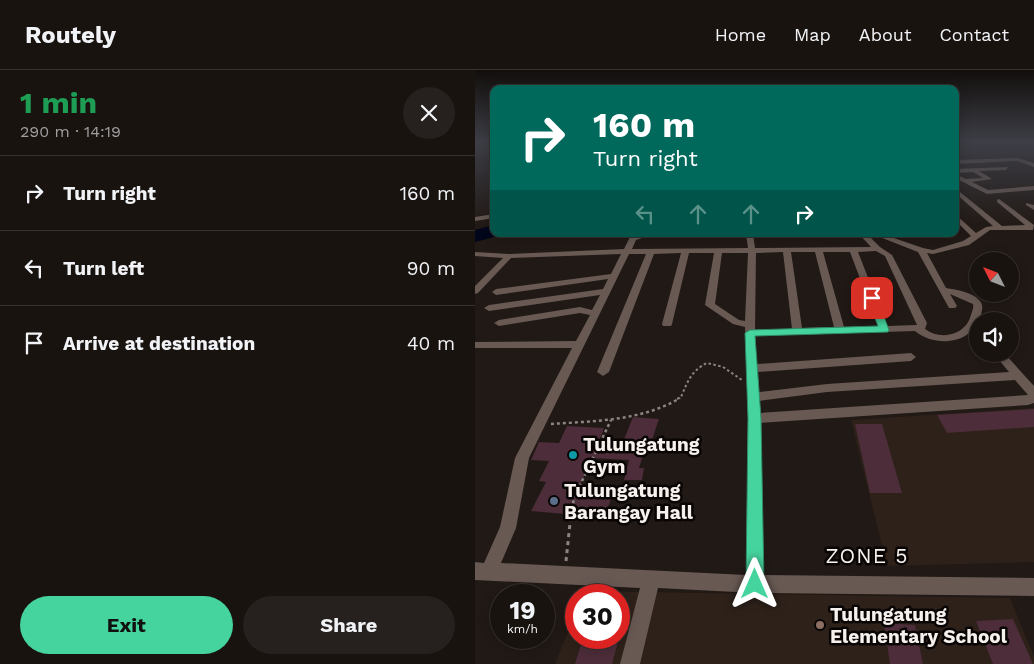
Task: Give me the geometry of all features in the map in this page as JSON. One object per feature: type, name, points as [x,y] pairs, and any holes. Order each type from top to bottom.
[{"type":"street","points":[[959,171],[988,170]]},
{"type":"street","points":[[965,181],[989,179],[975,171]]},
{"type":"street","points":[[959,178],[987,192],[1034,188]]},
{"type":"street","points":[[959,193],[999,227]]},
{"type":"street","points":[[999,201],[1033,228]]},
{"type":"street","points":[[475,219],[490,217]]},
{"type":"street","points":[[959,220],[975,236]]},
{"type":"street","points":[[887,237],[921,250],[937,252],[966,243],[982,230],[999,227],[1033,228]]},
{"type":"street","points":[[636,237],[578,345],[519,465],[510,522],[482,571],[755,584],[1034,587]]},
{"type":"street","points":[[750,237],[752,251],[750,329],[754,418],[755,584]]},
{"type":"street","points":[[866,237],[877,249],[888,255],[922,323],[921,328],[918,329]]},
{"type":"street","points":[[475,254],[509,256],[651,250],[819,251],[877,249]]},
{"type":"street","points":[[603,372],[651,250]]},
{"type":"street","points":[[854,250],[884,330]]},
{"type":"street","points":[[921,250],[952,306]]},
{"type":"street","points":[[667,324],[686,251]]},
{"type":"street","points":[[718,251],[710,305],[750,329],[797,331],[918,329],[932,338],[958,336],[963,334],[976,320],[978,307],[976,302],[955,292],[943,290]]},
{"type":"street","points":[[787,251],[797,331]]},
{"type":"street","points":[[819,251],[840,330]]},
{"type":"street","points":[[475,291],[509,256]]},
{"type":"street","points":[[496,292],[614,276]]},
{"type":"street","points":[[489,308],[606,291]]},
{"type":"street","points":[[499,323],[580,310],[595,313]]},
{"type":"street","points":[[475,345],[578,345]]},
{"type":"street","points":[[753,368],[911,357]]},
{"type":"street","points":[[1006,362],[1034,396]]},
{"type":"street","points":[[753,391],[1018,376]]},
{"type":"street","points":[[754,418],[1034,396]]},
{"type":"street","points":[[630,664],[651,580]]},
{"type":"path","points":[[539,424],[611,420],[671,403],[681,396],[691,374],[707,363],[723,367],[753,391]]},
{"type":"path","points":[[563,575],[570,546],[571,512],[574,498],[611,420]]},
{"type":"shaded area","points":[[1034,408],[1034,562],[887,566],[851,420]]},
{"type":"shaded area","name":"Tulungatung Elementary School","points":[[630,592],[1010,598],[1034,657],[1034,664],[555,664],[565,639],[565,649],[630,649]]},
{"type":"water","points":[[490,226],[490,237],[494,237],[475,242],[475,230]]},
{"type":"building","points":[[1034,409],[1034,427],[947,433],[937,415]]},
{"type":"building","points":[[633,417],[659,419],[651,443],[647,443],[639,468],[644,468],[642,480],[624,480],[629,460],[592,458],[578,490],[614,491],[607,510],[568,509],[565,514],[531,511],[546,482],[539,481],[549,461],[531,460],[539,442],[559,443],[567,426],[604,428],[597,446],[621,447]]},
{"type":"building","points":[[855,424],[882,424],[902,493],[870,493]]},
{"type":"building","points":[[1013,619],[1033,664],[993,664],[976,621]]},
{"type":"building","points":[[884,623],[915,625],[923,664],[890,664]]},
{"type":"building","points":[[580,649],[616,649],[612,664],[575,664]]},
{"type":"place","name":"Tulungatung Gym","points":[[573,455]]},
{"type":"place","name":"Tulungatung Barangay Hall","points":[[554,501]]},
{"type":"place","name":"Tulungatung Elementary School","points":[[820,625]]},
{"type":"district","name":"ZONE 5","points":[[867,555]]},
{"type":"route","points":[[755,584],[754,418],[750,333],[884,330],[872,298]]}]
